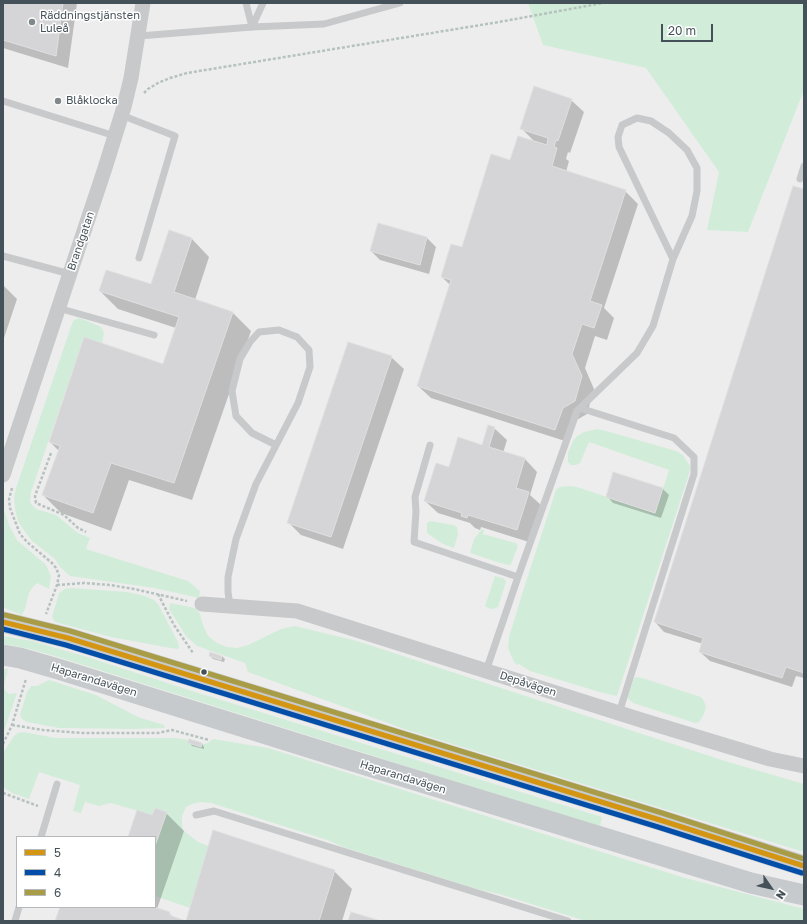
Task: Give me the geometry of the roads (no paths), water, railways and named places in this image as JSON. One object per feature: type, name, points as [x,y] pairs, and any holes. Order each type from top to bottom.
[{"type":"main road","points":[[3,622],[68,638],[660,820],[804,866]]},
{"type":"main road","name":"Haparandavägen","points":[[3,655],[20,658],[58,669],[751,883],[804,895]]},
{"type":"street","name":"Brandgatan","points":[[8,480],[58,308],[121,116],[131,78],[144,3]]},
{"type":"street","name":"Depåvägen","points":[[202,604],[297,611],[619,713],[770,759],[804,766]]},
{"type":"lane","points":[[246,3],[252,27]]},
{"type":"lane","points":[[252,27],[263,3]]},
{"type":"lane","points":[[139,36],[252,27],[324,24],[400,3]]},
{"type":"lane","points":[[3,101],[115,136]]},
{"type":"lane","points":[[121,116],[175,136],[139,258]]},
{"type":"lane","points":[[486,670],[577,411],[637,353],[653,326],[673,259],[692,216],[697,191],[697,168],[687,150],[669,133],[651,121],[637,118],[622,125],[618,137],[619,147],[673,259]]},
{"type":"lane","points":[[800,180],[804,166]]},
{"type":"lane","points":[[3,256],[70,274]]},
{"type":"lane","points":[[58,308],[154,335]]},
{"type":"lane","points":[[230,606],[228,577],[236,539],[256,484],[298,403],[310,367],[309,350],[297,337],[279,330],[259,332],[250,342],[240,359],[232,391],[236,416],[252,433],[276,445]]},
{"type":"lane","points":[[580,408],[674,438],[694,457],[694,474],[619,713]]},
{"type":"lane","points":[[430,446],[415,497],[416,511],[414,542],[518,577]]},
{"type":"lane","points":[[41,836],[57,784]]},
{"type":"lane","points":[[196,815],[214,811],[568,921]]},
{"type":"lane","points":[[15,921],[20,908]]},
{"type":"place","name":"Räddningstjänsten Luleå","points":[[32,22]]},
{"type":"place","name":"Blåklocka","points":[[58,101]]}]
